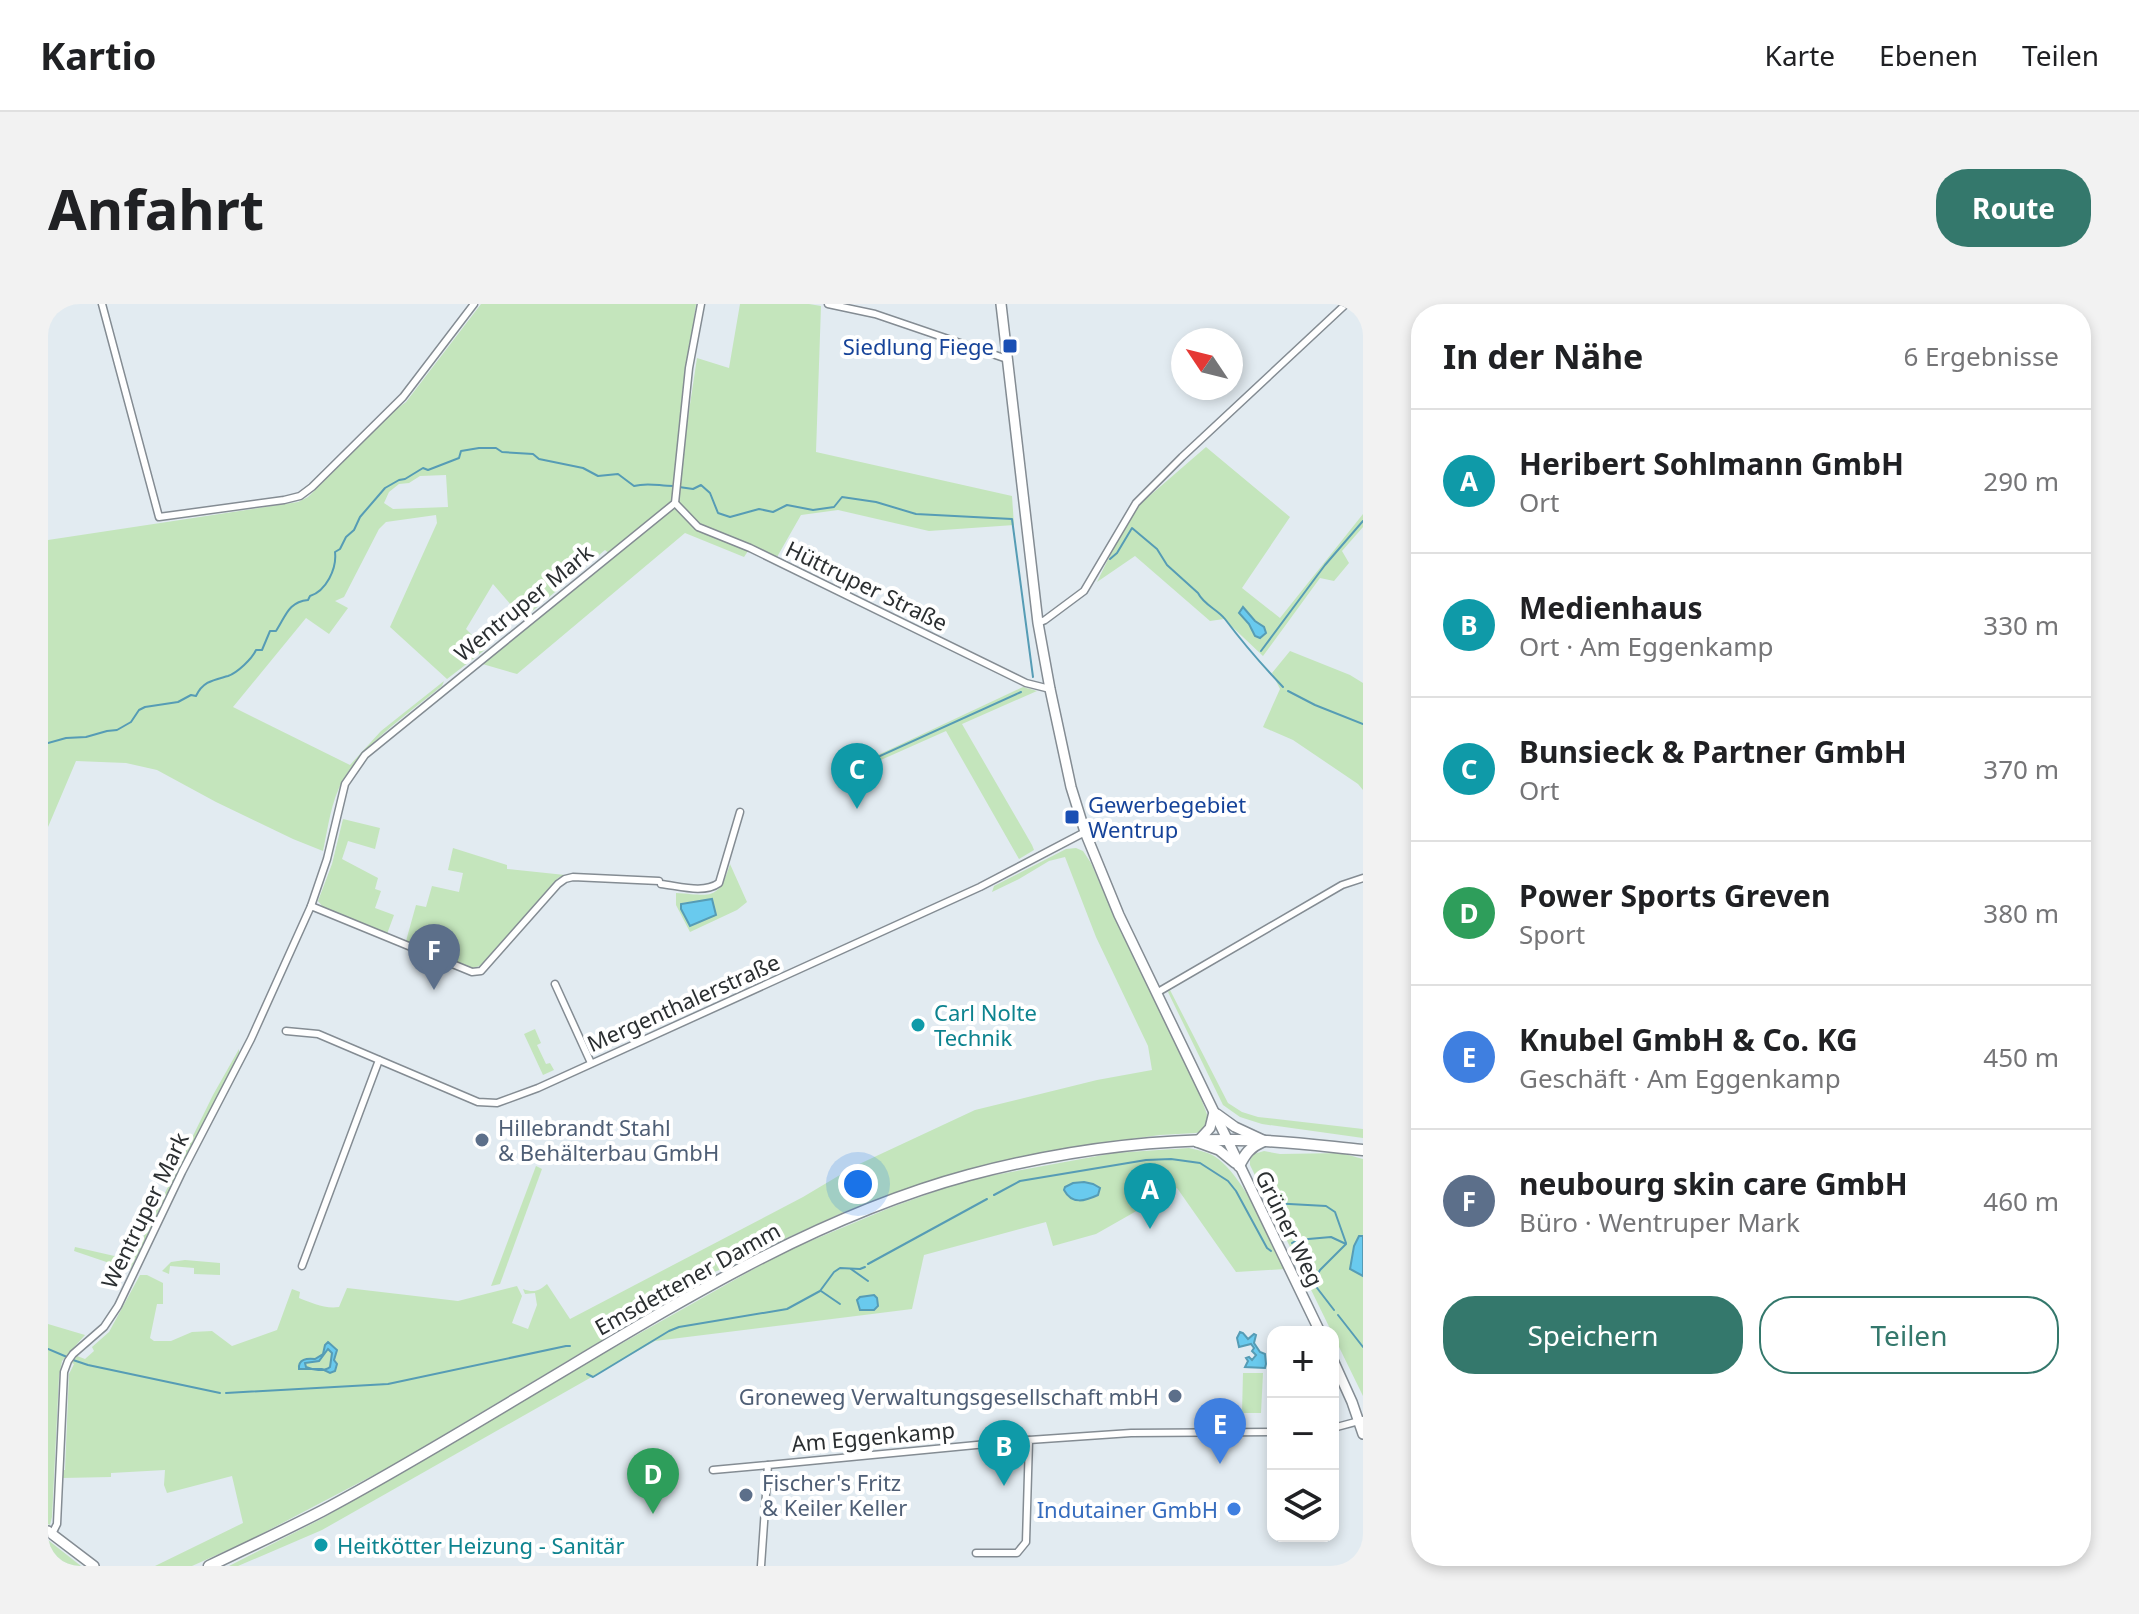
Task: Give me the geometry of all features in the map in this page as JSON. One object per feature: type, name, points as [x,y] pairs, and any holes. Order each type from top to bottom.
[{"type":"main road","points":[[1001,304],[1038,623],[1071,787],[1085,832],[1119,915],[1226,1140]]},
{"type":"main road","points":[[1214,1112],[1235,1127],[1264,1141]]},
{"type":"main road","points":[[1214,1112],[1210,1128],[1197,1142],[1219,1150],[1239,1166],[1246,1152],[1264,1141]]},
{"type":"main road","name":"Emsdettener Damm","points":[[209,1566],[322,1511],[680,1302],[787,1244],[894,1199],[969,1175],[1132,1145],[1226,1140],[1363,1150]]},
{"type":"main road","name":"Grüner Weg","points":[[1226,1140],[1317,1326]]},
{"type":"main road","points":[[1339,1373],[1361,1420],[1363,1434]]},
{"type":"main road","points":[[50,1532],[94,1566]]},
{"type":"street","points":[[102,304],[159,517],[300,496],[403,397],[474,304]]},
{"type":"street","points":[[675,503],[689,368],[701,304]]},
{"type":"street","points":[[828,304],[875,314],[1007,359]]},
{"type":"street","points":[[875,314],[878,304]]},
{"type":"street","points":[[1038,623],[1084,591],[1136,503],[1346,304]]},
{"type":"street","name":"Hüttruper Straße","points":[[675,503],[698,527],[750,548],[1026,683],[1050,689]]},
{"type":"street","name":"Wentruper Mark","points":[[50,1532],[57,1524],[64,1372],[68,1361],[104,1327],[118,1306],[182,1172],[251,1039],[311,906],[327,859],[345,784],[365,755],[675,503]]},
{"type":"street","points":[[311,906],[472,972],[481,971],[565,879],[660,883],[706,889],[714,887],[719,883],[740,812]]},
{"type":"street","name":"Mergenthalerstraße","points":[[286,1031],[318,1034],[478,1102],[497,1103],[538,1088],[980,887],[1085,832]]},
{"type":"street","points":[[1158,992],[1342,885],[1363,878]]},
{"type":"street","points":[[555,984],[591,1063]]},
{"type":"street","points":[[302,1266],[379,1060]]},
{"type":"street","points":[[1339,1426],[1361,1420]]},
{"type":"street","name":"Am Eggenkamp","points":[[713,1470],[1029,1440],[1117,1434],[1267,1432]]},
{"type":"street","points":[[976,1553],[1017,1553],[1026,1542],[1029,1440]]},
{"type":"street","name":"Am Eggenkamp","points":[[761,1566],[768,1465]]},
{"type":"green space","points":[[481,304],[696,304],[679,432],[686,431],[697,358],[729,368],[740,304],[821,306],[816,452],[1012,496],[1014,525],[929,531],[838,510],[801,515],[777,557],[752,545],[744,557],[685,533],[517,674],[479,663],[611,555],[605,550],[523,619],[493,584],[466,629],[486,649],[447,679],[390,627],[437,523],[436,515],[386,522],[379,529],[344,597],[335,601],[348,608],[329,634],[306,618],[233,707],[350,765],[381,731],[444,681],[442,686],[375,741],[352,766],[336,797],[323,851],[216,802],[157,770],[126,763],[76,761],[48,827],[48,540],[298,502],[308,497],[406,402]],"holes":[[[446,475],[448,507],[393,509],[384,503],[389,492],[399,484],[409,483],[420,476]]]},
{"type":"green space","points":[[1206,447],[1290,517],[1242,588],[1280,618],[1363,514],[1363,527],[1342,551],[1349,563],[1334,581],[1320,578],[1263,656],[1224,619],[1210,621],[1135,556],[1097,582],[1139,505]]},
{"type":"green space","points":[[1290,651],[1363,683],[1363,790],[1293,740],[1263,727],[1280,689],[1272,673]]},
{"type":"green space","points":[[1023,687],[1037,691],[962,724],[1032,845],[1034,850],[1019,859],[946,731],[856,771],[848,769]]},
{"type":"green space","points":[[343,819],[380,828],[375,849],[348,841],[342,859],[378,878],[375,889],[381,891],[375,908],[394,915],[387,934],[323,907],[318,901],[332,864]]},
{"type":"green space","points":[[453,848],[507,865],[507,869],[565,875],[558,878],[482,965],[470,969],[406,941],[416,905],[426,907],[432,886],[459,892],[463,873],[448,870]]},
{"type":"green space","points":[[1066,849],[1083,851],[1091,863],[1196,1085],[1208,1117],[1202,1131],[1074,1147],[1005,1161],[924,1183],[844,1212],[706,1275],[395,1464],[248,1541],[192,1566],[155,1566],[243,1523],[232,1476],[167,1493],[165,1470],[111,1473],[111,1477],[62,1478],[72,1363],[77,1356],[85,1359],[94,1351],[92,1347],[109,1332],[140,1275],[163,1283],[163,1304],[157,1304],[150,1338],[154,1341],[171,1341],[192,1332],[212,1331],[232,1346],[277,1330],[292,1289],[300,1292],[299,1298],[318,1305],[339,1307],[347,1288],[458,1301],[517,1286],[522,1296],[512,1323],[528,1329],[537,1305],[535,1293],[525,1294],[523,1289],[536,1291],[547,1284],[570,1319],[803,1197],[855,1166],[975,1110],[1152,1070],[1148,1046],[1096,937],[1065,857],[1049,861],[992,892],[994,886]]},
{"type":"green space","points":[[730,864],[747,902],[737,910],[690,932],[676,905],[676,893],[712,894],[726,876]],"holes":[[[712,899],[690,926],[680,907],[682,903]]]},
{"type":"green space","points":[[1170,990],[1228,1103],[1258,1117],[1363,1129],[1363,1138],[1262,1124],[1240,1117],[1223,1105],[1168,992]]},
{"type":"green space","points":[[535,1029],[541,1043],[537,1045],[546,1064],[550,1063],[554,1070],[543,1075],[524,1034]]},
{"type":"green space","points":[[239,1049],[239,1057],[130,1270],[74,1251],[75,1247],[132,1260]]},
{"type":"green space","points":[[1189,1148],[1214,1156],[1236,1178],[1255,1208],[1285,1269],[1236,1272],[1177,1188],[1096,1234],[1053,1246],[1046,1222],[924,1255],[912,1309],[655,1341],[322,1530],[238,1566],[229,1566],[323,1518],[784,1252],[967,1180],[1114,1153]]},
{"type":"green space","points":[[1264,1151],[1280,1154],[1341,1153],[1363,1159],[1363,1236],[1359,1236],[1359,1275],[1363,1276],[1363,1396],[1339,1347],[1339,1326],[1329,1326],[1250,1165],[1254,1154]]},
{"type":"green space","points":[[536,1166],[542,1169],[500,1284],[491,1286]]},
{"type":"green space","points":[[171,1262],[220,1263],[220,1275],[194,1274],[194,1268],[170,1266],[169,1274],[162,1271]]},
{"type":"green space","points":[[48,1324],[85,1335],[62,1361],[59,1377],[50,1525],[48,1524]]},
{"type":"green space","points":[[1243,1373],[1263,1373],[1261,1413],[1242,1413]]},
{"type":"green space","points":[[48,1540],[81,1566],[48,1566]]},
{"type":"water","points":[[1243,607],[1264,627],[1266,633],[1260,638],[1255,636],[1239,613]]},
{"type":"water","points":[[712,899],[716,915],[690,926],[681,904]]},
{"type":"water","points":[[1084,1182],[1100,1188],[1098,1195],[1075,1200],[1064,1190],[1073,1183]]},
{"type":"water","points":[[1359,1236],[1363,1236],[1363,1276],[1350,1269]]},
{"type":"water","points":[[874,1295],[878,1306],[874,1310],[860,1310],[857,1300]]},
{"type":"water","points":[[1240,1332],[1248,1339],[1256,1335],[1254,1343],[1265,1354],[1265,1368],[1245,1367],[1246,1358],[1252,1360],[1256,1355],[1251,1344],[1239,1347],[1237,1338]]},
{"type":"water","points":[[328,1342],[337,1350],[335,1371],[330,1373],[323,1370],[330,1367],[332,1353],[328,1349],[319,1361],[305,1363],[312,1369],[299,1369],[302,1361],[323,1354]]},
{"type":"waterway","points":[[48,743],[117,730],[131,722],[145,707],[196,696],[206,684],[236,672],[256,650],[262,650],[270,631],[276,631],[292,607],[308,600],[321,589],[334,565],[335,552],[385,488],[423,468],[428,470],[459,458],[461,451],[496,448],[502,452],[533,454],[539,459],[583,468],[598,476],[618,474],[634,486],[673,486]]},
{"type":"waterway","points":[[679,487],[693,489],[701,485],[710,493],[718,513],[730,517],[759,509],[773,512],[787,505],[813,510],[834,507],[842,497],[876,502],[916,514],[1012,519],[1033,677]]},
{"type":"waterway","points":[[1261,651],[1325,565],[1363,521]]},
{"type":"waterway","points":[[1110,559],[1132,528],[1157,549],[1167,565],[1222,616],[1283,687]]},
{"type":"waterway","points":[[1288,691],[1363,724]]},
{"type":"waterway","points":[[855,771],[858,766],[1021,692]]},
{"type":"waterway","points":[[994,1195],[1020,1181],[1146,1160],[1200,1163],[1228,1181],[1271,1251]]},
{"type":"waterway","points":[[868,1264],[987,1199]]},
{"type":"waterway","points":[[1271,1203],[1326,1206],[1335,1212],[1346,1243]]},
{"type":"waterway","points":[[1292,1243],[1331,1237],[1346,1244],[1320,1270],[1314,1281],[1334,1310]]},
{"type":"waterway","points":[[587,1374],[593,1377],[679,1327],[787,1309],[820,1291],[840,1268],[865,1267]]},
{"type":"waterway","points":[[851,1269],[868,1281]]},
{"type":"waterway","points":[[821,1291],[840,1304]]},
{"type":"waterway","points":[[1338,1315],[1363,1347]]},
{"type":"waterway","points":[[226,1393],[388,1384],[570,1346]]},
{"type":"waterway","points":[[48,1349],[67,1357]]},
{"type":"waterway","points":[[73,1360],[220,1393]]},
{"type":"place","name":"Siedlung Fiege","points":[[1010,346]]},
{"type":"place","name":"Bunsieck & Partner GmbH","points":[[857,809]]},
{"type":"place","name":"Gewerbegebiet Wentrup","points":[[1072,817]]},
{"type":"place","name":"neubourg skin care GmbH","points":[[434,990]]},
{"type":"place","name":"Carl Nolte Technik","points":[[918,1025]]},
{"type":"place","name":"Hillebrandt Stahl & Behälterbau GmbH","points":[[482,1140]]},
{"type":"place","name":"Heribert Sohlmann GmbH","points":[[1150,1229]]},
{"type":"place","name":"Groneweg Verwaltungsgesellschaft mbH","points":[[1175,1396]]},
{"type":"place","name":"Knubel GmbH & Co. KG","points":[[1220,1464]]},
{"type":"place","name":"Medienhaus","points":[[1004,1486]]},
{"type":"place","name":"Fischer's Fritz & Keiler Keller","points":[[746,1495]]},
{"type":"place","name":"Indutainer GmbH","points":[[1234,1509]]},
{"type":"place","name":"Power Sports Greven","points":[[653,1514]]},
{"type":"place","name":"Heitkötter Heizung - Sanitär","points":[[321,1545]]}]
